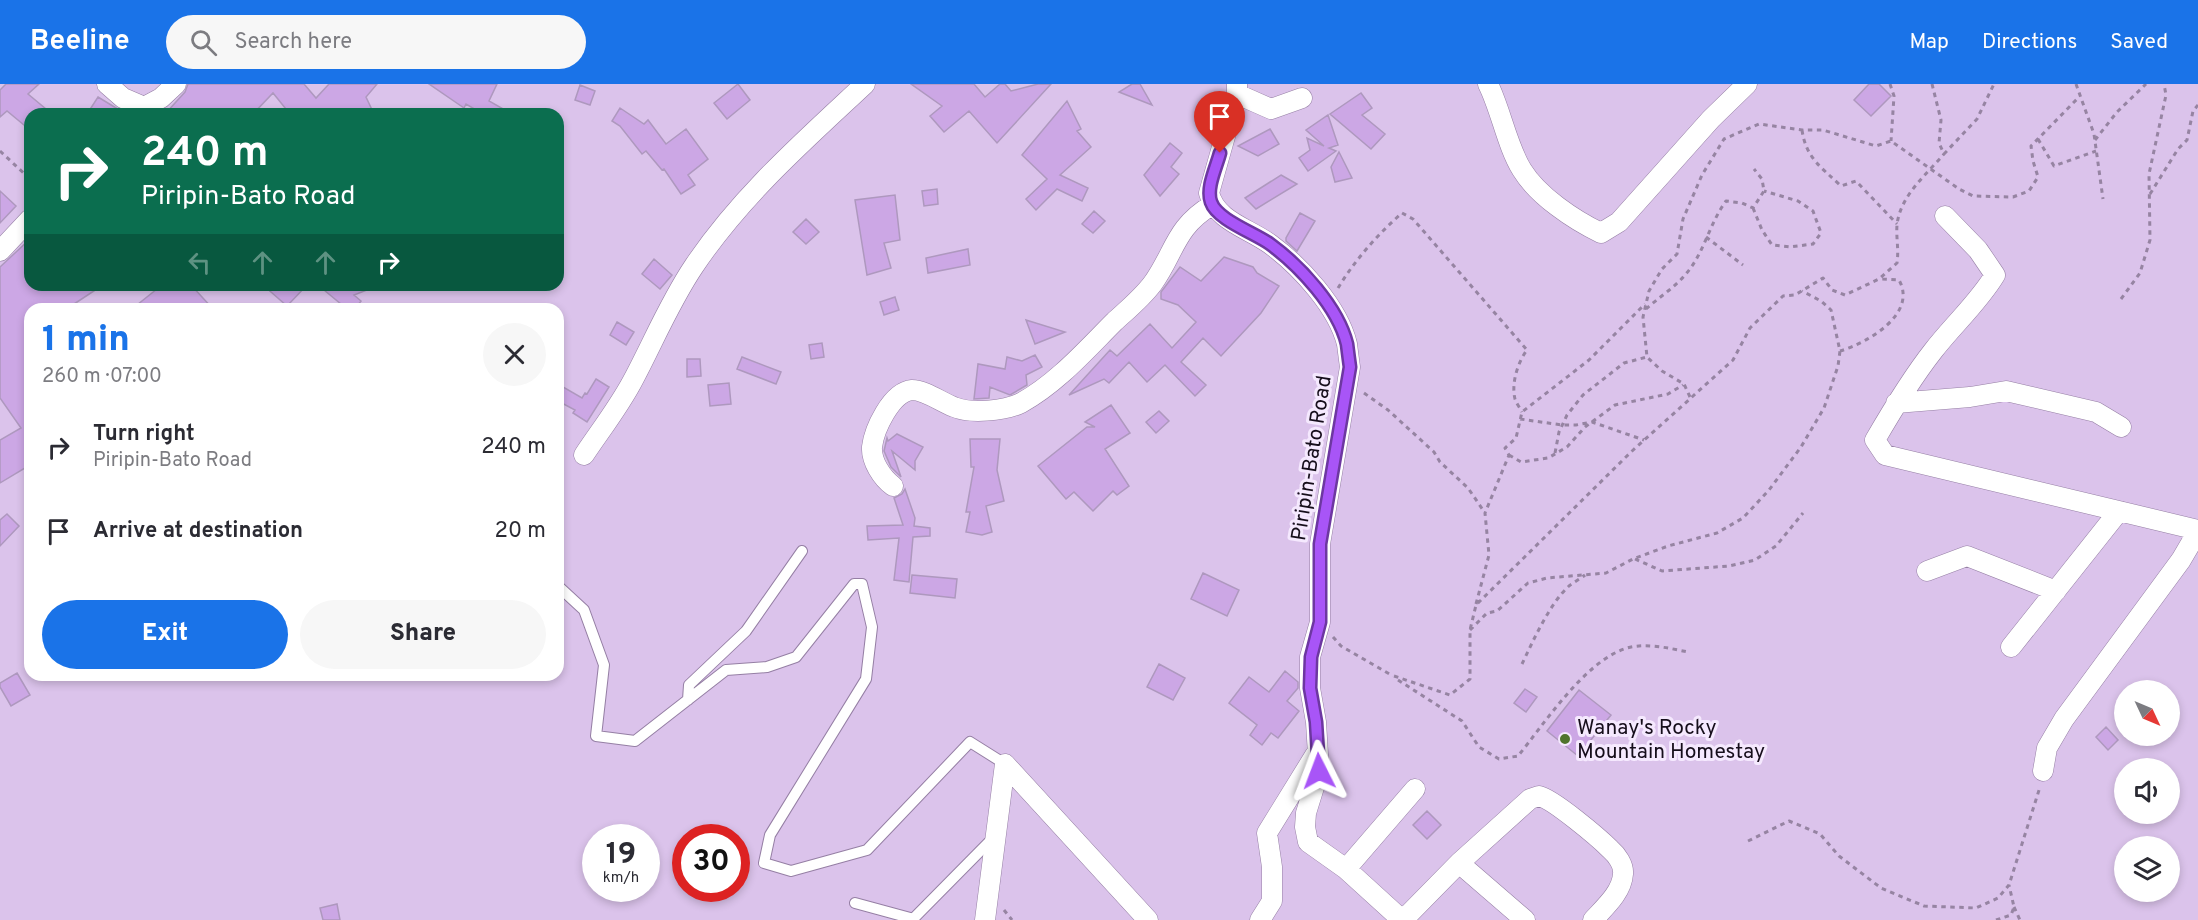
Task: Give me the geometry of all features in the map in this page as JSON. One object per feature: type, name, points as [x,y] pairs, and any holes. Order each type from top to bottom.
[{"type":"street","points":[[107,84],[123,98],[144,107],[161,98],[176,84]]},
{"type":"street","points":[[584,454],[630,385],[669,306],[693,267],[716,236],[777,166],[865,84]]},
{"type":"street","points":[[1488,84],[1522,170],[1538,188],[1581,224],[1601,233],[1619,222],[1711,119],[1747,84]]},
{"type":"street","points":[[893,486],[884,480],[872,450],[879,422],[897,398],[909,390],[917,391],[956,409],[979,410],[1001,409],[1019,404],[1036,393],[1066,369],[1146,293],[1158,275],[1173,244],[1187,224],[1196,214],[1212,205],[1209,193],[1237,89],[1271,109],[1302,98]]},
{"type":"street","name":"Piripin-Bato Road","points":[[1212,205],[1219,213],[1270,244],[1299,270],[1329,304],[1347,344],[1350,367],[1320,544],[1320,622],[1311,657],[1310,678],[1319,771],[1306,813],[1305,827],[1308,842],[1346,869]]},
{"type":"street","points":[[1945,216],[1978,250],[1995,275],[1986,289],[1933,351],[1896,403],[1875,440],[1886,455],[2198,531],[2181,561],[2064,719],[2048,748],[2043,771]]},
{"type":"street","points":[[0,251],[24,225]]},
{"type":"street","points":[[1896,403],[1970,397],[2006,391],[2096,412],[2121,427]]},
{"type":"street","points":[[2011,647],[2119,511]]},
{"type":"street","points":[[1927,571],[1967,556],[2056,591]]},
{"type":"street","points":[[1260,920],[1272,901],[1272,867],[1267,833],[1318,750]]},
{"type":"street","points":[[985,920],[1005,764]]},
{"type":"street","points":[[1005,764],[1137,916]]},
{"type":"street","points":[[1415,789],[1346,869],[1402,920],[1459,863],[1530,799],[1539,796],[1545,797],[1611,850],[1622,866],[1623,875],[1617,893],[1593,920]]},
{"type":"street","points":[[1459,863],[1525,920]]},
{"type":"lane","points":[[688,700],[689,685],[746,631],[802,551]]},
{"type":"lane","points":[[564,592],[584,610],[604,665],[596,736],[635,741],[726,670],[767,667],[796,657],[854,584],[862,584],[872,627],[866,679],[770,835],[764,863],[791,871],[867,850],[970,742],[1005,764]]},
{"type":"lane","points":[[855,903],[913,919],[996,834]]},
{"type":"path","points":[[1890,84],[1894,96],[1891,141]]},
{"type":"path","points":[[1932,84],[1941,120],[1939,143],[1944,154]]},
{"type":"path","points":[[1476,605],[1645,440],[1732,360],[1750,328],[1783,296],[1795,295],[1823,278],[1832,290],[1845,295],[1879,279],[1897,263],[1899,247],[1897,224],[1906,197],[1977,119],[1994,84]]},
{"type":"path","points":[[2076,84],[2095,140],[2103,199]]},
{"type":"path","points":[[2095,140],[2117,112],[2146,84]]},
{"type":"path","points":[[2121,299],[2140,273],[2150,240],[2149,174],[2166,95],[2164,84]]},
{"type":"path","points":[[1891,141],[1959,189],[1973,196],[2013,196],[2029,191],[2038,177],[2031,146],[2079,97]]},
{"type":"path","points":[[2148,196],[2178,149],[2187,140],[2193,111],[2198,105]]},
{"type":"path","points":[[1690,397],[1684,384],[1662,371],[1647,357],[1643,317],[1649,291],[1662,269],[1677,254],[1683,219],[1702,174],[1724,139],[1759,124],[1802,130],[1823,130],[1876,146],[1891,141]]},
{"type":"path","points":[[1802,130],[1804,147],[1817,163],[1841,186],[1856,181],[1897,224]]},
{"type":"path","points":[[2038,139],[2054,165],[2096,151]]},
{"type":"path","points":[[0,151],[24,173]]},
{"type":"path","points":[[1753,208],[1764,191],[1762,179],[1754,170]]},
{"type":"path","points":[[1645,310],[1685,275],[1699,254],[1716,213],[1726,201],[1742,203],[1753,208],[1772,246],[1814,244],[1821,233],[1813,211],[1798,201],[1764,191]]},
{"type":"path","points":[[1329,304],[1347,273],[1381,231],[1402,213],[1413,219],[1527,350],[1520,360],[1515,379],[1515,398],[1522,412]]},
{"type":"path","points":[[1706,237],[1743,265]]},
{"type":"path","points":[[1840,351],[1863,342],[1889,325],[1901,307],[1904,288],[1899,280],[1879,279]]},
{"type":"path","points":[[1470,630],[1487,613],[1497,611],[1528,583],[1547,578],[1606,573],[1633,559],[1668,546],[1717,533],[1743,518],[1769,490],[1801,447],[1824,408],[1838,366],[1840,351],[1832,310],[1802,291]]},
{"type":"path","points":[[1646,303],[1589,360],[1522,412],[1516,438],[1505,448],[1509,455],[1521,462],[1548,458],[1567,447],[1592,422],[1615,405],[1668,394],[1684,384]]},
{"type":"path","points":[[1555,453],[1562,425],[1583,395],[1624,363],[1647,357]]},
{"type":"path","points":[[1347,382],[1388,410],[1434,452],[1440,462],[1468,488],[1485,513]]},
{"type":"path","points":[[1520,419],[1576,426],[1592,422],[1645,440]]},
{"type":"path","points":[[1394,676],[1450,695],[1470,680],[1470,630],[1489,555],[1485,513],[1509,455]]},
{"type":"path","points":[[1633,559],[1662,571],[1730,566],[1755,560],[1776,546],[1803,513]]},
{"type":"path","points":[[1522,664],[1550,611],[1569,586],[1587,574]]},
{"type":"path","points":[[1320,622],[1341,646],[1394,676],[1462,721],[1479,747],[1499,759],[1518,756],[1578,682],[1606,659],[1625,648],[1657,646],[1688,652]]},
{"type":"path","points":[[1748,841],[1789,820],[1820,834],[1839,856],[1881,888],[1924,906],[1976,908],[1998,898],[2009,885],[2035,807],[2043,771]]},
{"type":"path","points":[[2009,885],[2014,907],[2020,920]]},
{"type":"path","points":[[1996,920],[2011,915],[2014,907]]},
{"type":"building","points":[[6,84],[39,84],[28,94],[45,108],[24,108],[24,125],[7,111],[0,117],[0,90]]},
{"type":"building","points":[[188,84],[304,84],[316,98],[329,84],[377,84],[366,97],[371,108],[285,108],[273,93],[259,108],[170,108],[185,92]]},
{"type":"building","points":[[429,84],[497,84],[489,101],[501,108],[473,108],[466,104],[464,108]]},
{"type":"building","points":[[738,84],[750,100],[727,119],[714,103]]},
{"type":"building","points":[[911,84],[974,84],[985,97],[1000,84],[1005,84],[1011,91],[1038,84],[1051,84],[997,143],[969,111],[944,132],[930,116],[942,106]]},
{"type":"building","points":[[1132,84],[1140,84],[1152,105],[1119,92]]},
{"type":"building","points":[[1869,84],[1879,84],[1891,96],[1871,116],[1854,100]]},
{"type":"building","points":[[580,85],[595,91],[590,105],[575,100]]},
{"type":"building","points":[[1361,93],[1372,108],[1362,115],[1385,134],[1371,149],[1330,114]]},
{"type":"building","points":[[98,97],[116,108],[91,108]]},
{"type":"building","points":[[1067,101],[1081,129],[1077,131],[1091,147],[1060,175],[1088,188],[1082,201],[1057,189],[1036,210],[1026,199],[1047,179],[1022,155]]},
{"type":"building","points":[[620,108],[644,124],[648,120],[666,144],[686,129],[708,159],[688,175],[695,185],[681,194],[664,169],[662,170],[646,151],[642,154],[620,126],[612,121]]},
{"type":"building","points":[[1328,115],[1338,145],[1329,148],[1336,151],[1308,171],[1299,158],[1310,150],[1307,138],[1324,146],[1306,130]]},
{"type":"building","points":[[1270,129],[1279,144],[1258,156],[1238,146]]},
{"type":"building","points":[[1170,143],[1182,153],[1171,167],[1179,174],[1160,196],[1144,175]]},
{"type":"building","points":[[1339,152],[1352,178],[1335,182],[1331,167]]},
{"type":"building","points":[[1281,175],[1297,184],[1256,209],[1245,198]]},
{"type":"building","points":[[937,189],[938,204],[924,206],[922,191]]},
{"type":"building","points":[[0,191],[16,206],[0,223]]},
{"type":"building","points":[[895,195],[900,240],[884,243],[891,268],[867,275],[855,200]]},
{"type":"building","points":[[1094,211],[1105,221],[1093,233],[1082,224]]},
{"type":"building","points":[[1300,213],[1315,221],[1297,251],[1286,241],[1286,238]]},
{"type":"building","points":[[806,219],[819,232],[806,244],[793,232]]},
{"type":"building","points":[[24,245],[24,291],[94,291],[76,303],[24,303],[24,469],[0,483],[0,440],[21,428],[0,398],[0,267]]},
{"type":"building","points":[[968,249],[970,265],[928,273],[926,258]]},
{"type":"building","points":[[1224,257],[1253,267],[1257,273],[1279,286],[1261,313],[1221,356],[1203,338],[1181,362],[1206,385],[1195,396],[1165,365],[1147,382],[1129,362],[1109,383],[1104,379],[1069,395],[1110,350],[1117,356],[1150,324],[1172,348],[1196,322],[1178,305],[1161,299],[1161,292],[1180,267],[1201,281]]},
{"type":"building","points":[[654,259],[672,275],[660,289],[642,274]]},
{"type":"building","points":[[154,291],[196,291],[208,303],[140,303]]},
{"type":"building","points":[[270,291],[301,291],[290,303],[284,303]]},
{"type":"building","points":[[325,291],[364,291],[354,295],[361,301],[360,303],[340,303]]},
{"type":"building","points":[[895,297],[899,310],[884,315],[880,302]]},
{"type":"building","points":[[1026,320],[1065,332],[1035,344]]},
{"type":"building","points":[[617,322],[634,332],[626,345],[610,335]]},
{"type":"building","points":[[822,343],[824,357],[811,359],[809,345]]},
{"type":"building","points":[[1035,355],[1042,367],[1026,375],[1027,385],[1010,395],[990,387],[989,398],[974,399],[978,364],[1005,369],[1007,357],[1022,361]]},
{"type":"building","points":[[742,357],[781,372],[776,384],[737,369]]},
{"type":"building","points":[[687,359],[700,359],[701,376],[687,377]]},
{"type":"building","points":[[596,379],[609,387],[587,422],[573,413],[575,410],[564,404],[564,388],[582,398],[585,393],[587,394]]},
{"type":"building","points":[[729,383],[731,404],[710,406],[708,385]]},
{"type":"building","points":[[1111,405],[1130,433],[1105,449],[1129,486],[1117,495],[1113,491],[1093,511],[1074,492],[1066,499],[1038,466],[1087,427],[1095,427],[1085,422]]},
{"type":"building","points":[[1159,411],[1169,421],[1156,433],[1146,422]]},
{"type":"building","points":[[897,434],[923,447],[915,461],[915,470],[892,451],[901,477],[891,467],[884,451],[887,438],[888,441]]},
{"type":"building","points":[[970,439],[1000,439],[997,470],[1004,501],[986,506],[992,532],[982,535],[966,532],[970,512],[966,512],[974,467],[971,467]]},
{"type":"building","points":[[905,489],[915,518],[914,526],[930,528],[930,536],[913,537],[909,582],[894,580],[899,538],[868,540],[867,526],[903,525],[894,498],[902,494]]},
{"type":"building","points":[[7,514],[19,526],[0,546],[0,520]]},
{"type":"building","points":[[1203,573],[1239,590],[1227,616],[1191,599]]},
{"type":"building","points":[[912,575],[957,579],[955,598],[910,593]]},
{"type":"building","points":[[1159,664],[1185,678],[1173,700],[1147,687]]},
{"type":"building","points":[[1285,671],[1298,682],[1298,688],[1287,701],[1299,711],[1278,738],[1271,733],[1262,745],[1250,735],[1257,725],[1229,703],[1249,677],[1269,692]]},
{"type":"building","points":[[17,673],[30,695],[11,706],[0,683]]},
{"type":"building","points":[[1525,689],[1537,697],[1526,712],[1514,703]]},
{"type":"building","points":[[1579,690],[1611,715],[1578,756],[1547,731]]},
{"type":"building","points":[[2106,727],[2114,736],[2114,744],[2108,750],[2096,737]]},
{"type":"building","points":[[1427,811],[1441,825],[1427,839],[1413,825]]},
{"type":"building","points":[[337,904],[340,920],[323,920],[320,908]]},
{"type":"place","name":"Wanay's Rocky Mountain Homestay","points":[[1565,739]]},
{"type":"route","points":[[1220,153],[1209,193],[1212,205],[1219,213],[1270,244],[1299,270],[1329,304],[1347,344],[1350,367],[1320,544],[1320,622],[1311,657],[1310,688],[1316,722],[1319,771]]}]
